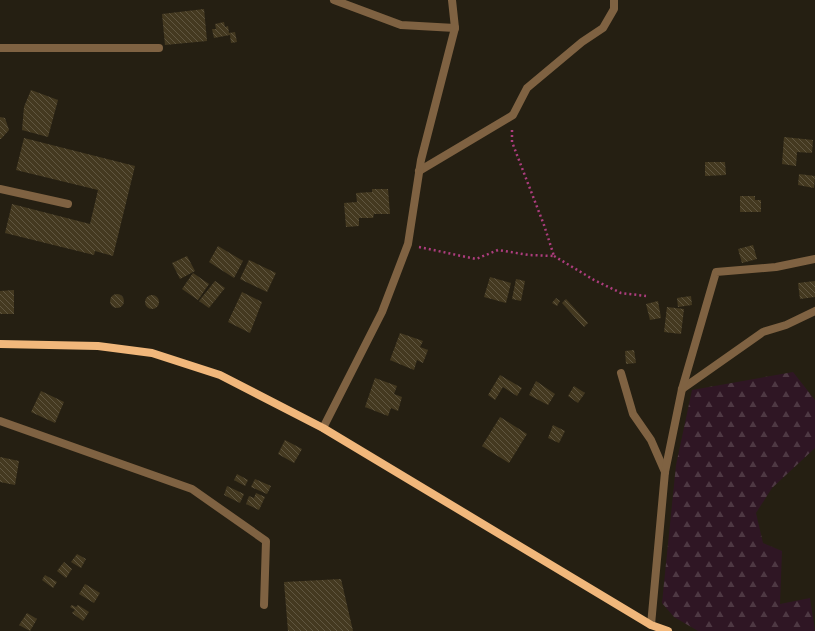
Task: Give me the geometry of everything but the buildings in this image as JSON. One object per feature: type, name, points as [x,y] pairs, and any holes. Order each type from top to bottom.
[{"type":"street","points":[[334,0],[400,24],[455,28]]},
{"type":"street","points":[[323,428],[382,312],[408,244],[421,160],[455,28],[452,0]]},
{"type":"street","points":[[420,171],[513,115],[527,88],[582,42],[602,28],[614,9],[614,0]]},
{"type":"street","points":[[0,48],[159,48]]},
{"type":"street","points":[[0,189],[68,204]]},
{"type":"street","points":[[652,625],[665,472],[682,389],[716,272],[776,267],[815,259]]},
{"type":"street","points":[[682,389],[763,332],[786,325],[815,311]]},
{"type":"street","points":[[0,344],[98,346],[152,353],[220,375],[323,428],[652,625],[668,631]]},
{"type":"street","points":[[621,373],[632,414],[651,440],[665,472]]},
{"type":"street","points":[[0,421],[192,489],[254,532],[266,541],[264,605]]},
{"type":"path","points":[[513,115],[512,142],[544,225],[554,256]]},
{"type":"path","points":[[408,244],[476,259],[498,250],[529,255],[554,256],[594,280],[621,293],[646,296]]},
{"type":"green space","points":[[793,372],[815,400],[815,448],[772,488],[756,513],[763,543],[782,551],[780,604],[810,598],[815,631],[698,631],[674,617],[662,603],[676,465],[692,390]]}]
